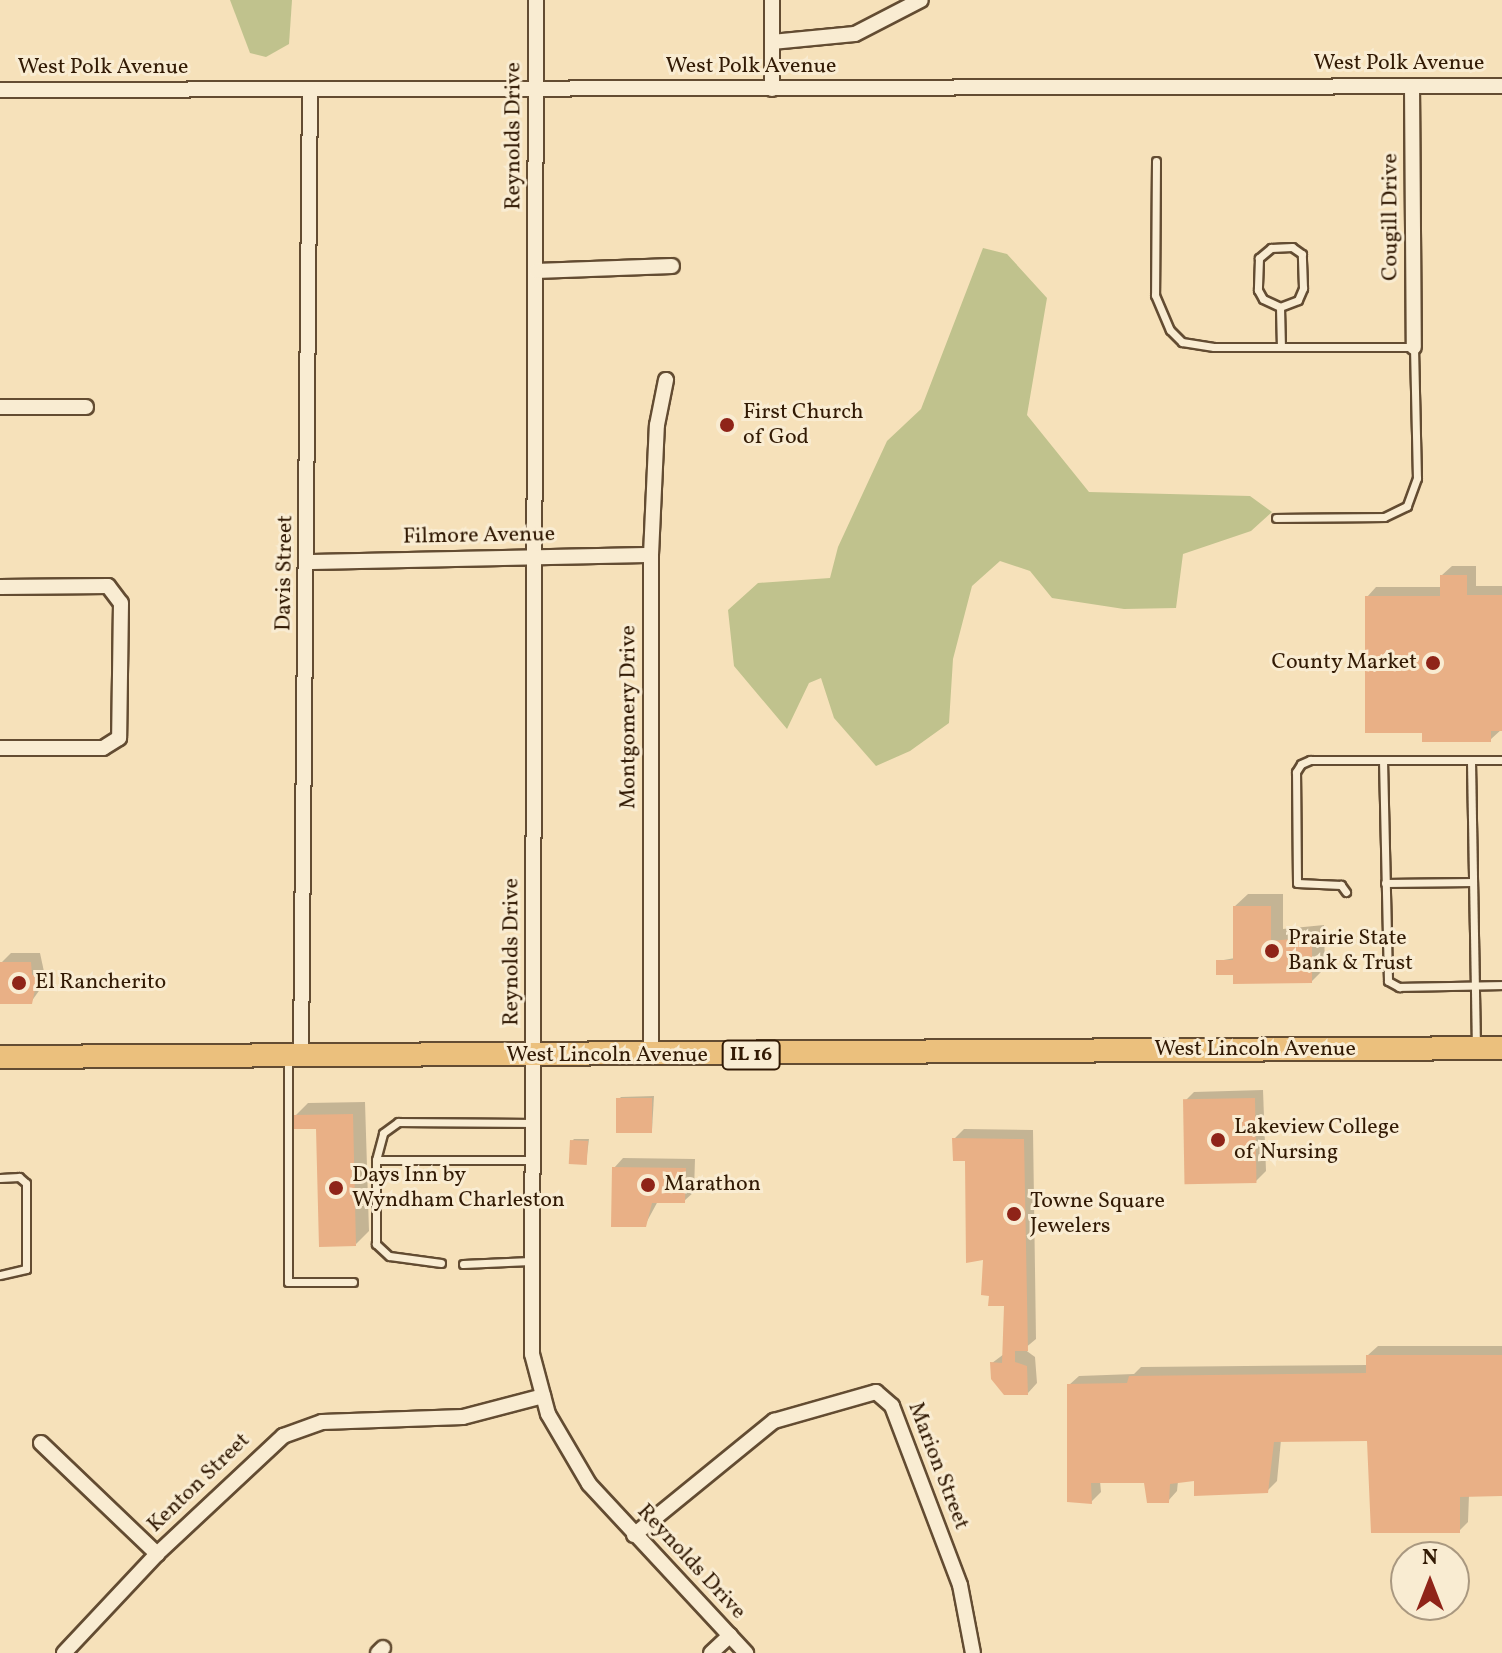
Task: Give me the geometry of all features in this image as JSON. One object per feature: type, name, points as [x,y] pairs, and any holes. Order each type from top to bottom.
[{"type":"main road","name":"West Lincoln Avenue","points":[[0,1057],[1502,1048]]},
{"type":"street","name":"Reynolds Drive","points":[[536,0],[533,1056],[529,1324],[543,1396],[554,1425],[589,1484],[746,1653]]},
{"type":"street","points":[[772,0],[772,89]]},
{"type":"street","points":[[772,42],[855,34],[921,0]]},
{"type":"street","name":"Cougill Drive","points":[[1412,86],[1414,347]]},
{"type":"street","name":"West Polk Avenue","points":[[0,90],[1502,86]]},
{"type":"street","name":"Davis Street","points":[[295,1057],[307,562],[310,90]]},
{"type":"street","points":[[536,271],[672,266]]},
{"type":"street","name":"Montgomery Drive","points":[[651,1055],[651,555],[657,425],[666,380]]},
{"type":"street","points":[[0,407],[86,407]]},
{"type":"street","name":"Filmore Avenue","points":[[307,562],[651,555]]},
{"type":"street","points":[[0,587],[113,588],[121,603],[121,730],[113,745],[0,748]]},
{"type":"street","name":"Marion Street","points":[[634,1535],[765,1426],[876,1392],[892,1406],[948,1555],[967,1608],[973,1653]]},
{"type":"street","name":"Kenton Street","points":[[64,1653],[157,1554],[265,1448],[301,1427],[343,1420],[463,1417],[543,1396]]},
{"type":"street","points":[[41,1443],[157,1554]]},
{"type":"street","points":[[711,1653],[730,1635]]},
{"type":"lane","points":[[1156,161],[1155,295],[1170,330],[1192,344],[1414,347],[1417,478],[1407,506],[1384,517],[1276,518]]},
{"type":"lane","points":[[1292,247],[1302,254],[1303,288],[1298,300],[1280,307],[1263,299],[1258,290],[1259,258],[1271,248],[1292,247]]},
{"type":"lane","points":[[1280,307],[1281,347]]},
{"type":"lane","points":[[1346,892],[1341,885],[1297,883],[1296,772],[1310,760],[1502,760]]},
{"type":"lane","points":[[1383,760],[1388,981],[1399,987],[1502,985]]},
{"type":"lane","points":[[1471,762],[1476,1049]]},
{"type":"lane","points":[[1385,883],[1473,882]]},
{"type":"lane","points":[[295,1057],[288,1282],[353,1282]]},
{"type":"lane","points":[[441,1263],[389,1256],[376,1244],[376,1160],[383,1133],[398,1122],[532,1123]]},
{"type":"lane","points":[[376,1160],[532,1160]]},
{"type":"lane","points":[[0,1178],[19,1177],[26,1183],[26,1269],[0,1275]]},
{"type":"lane","points":[[463,1264],[530,1261]]},
{"type":"green space","points":[[230,0],[292,0],[289,44],[266,57],[250,53]]},
{"type":"green space","points":[[983,248],[1007,254],[1047,298],[1027,415],[1089,492],[1250,496],[1272,512],[1251,531],[1183,554],[1176,608],[1124,609],[1052,598],[1030,571],[1000,561],[972,586],[953,659],[949,723],[910,751],[876,766],[834,718],[821,678],[809,683],[787,729],[734,666],[728,610],[758,583],[830,578],[838,547],[887,441],[921,409]]},
{"type":"building","name":"County Market","points":[[1440,575],[1467,575],[1467,595],[1502,595],[1502,731],[1491,731],[1491,742],[1422,742],[1422,733],[1365,733],[1365,596],[1440,596]]},
{"type":"building","name":"Prairie State Bank & Trust","points":[[1233,906],[1271,906],[1271,941],[1312,937],[1312,983],[1233,984],[1233,975],[1216,975],[1216,960],[1233,960]]},
{"type":"building","name":"El Rancherito","points":[[0,962],[31,962],[32,975],[38,975],[32,1004],[0,1004]]},
{"type":"building","name":"Marathon","points":[[616,1098],[652,1098],[652,1133],[616,1133]]},
{"type":"building","name":"Lakeview College of Nursing","points":[[1255,1098],[1256,1183],[1184,1184],[1183,1099]]},
{"type":"building","name":"Days Inn by Wyndham Charleston","points":[[353,1114],[356,1246],[319,1247],[316,1129],[294,1129],[293,1115]]},
{"type":"building","points":[[952,1138],[1024,1139],[1028,1351],[1015,1351],[1015,1362],[1027,1366],[1028,1395],[1004,1395],[991,1379],[990,1362],[1002,1363],[1004,1306],[988,1306],[989,1296],[981,1295],[983,1260],[966,1263],[965,1161],[953,1161]]},
{"type":"building","points":[[570,1140],[588,1141],[587,1165],[569,1164]]},
{"type":"building","name":"Marathon","points":[[612,1167],[686,1168],[685,1203],[652,1203],[646,1227],[611,1227]]},
{"type":"building","points":[[1366,1355],[1502,1355],[1502,1496],[1460,1497],[1460,1533],[1371,1533],[1367,1441],[1274,1442],[1268,1493],[1194,1496],[1194,1481],[1170,1484],[1169,1503],[1147,1503],[1144,1483],[1091,1483],[1092,1504],[1067,1502],[1067,1384],[1127,1383],[1129,1376],[1366,1373]]},
{"type":"place","name":"First Church of God","points":[[727,425]]},
{"type":"place","name":"County Market","points":[[1433,663]]},
{"type":"place","name":"Prairie State Bank & Trust","points":[[1272,951]]},
{"type":"place","name":"El Rancherito","points":[[19,983]]},
{"type":"place","name":"Lakeview College of Nursing","points":[[1218,1140]]},
{"type":"place","name":"Marathon","points":[[648,1185]]},
{"type":"place","name":"Days Inn by Wyndham Charleston","points":[[336,1188]]},
{"type":"place","name":"Towne Square Jewelers","points":[[1014,1214]]}]
